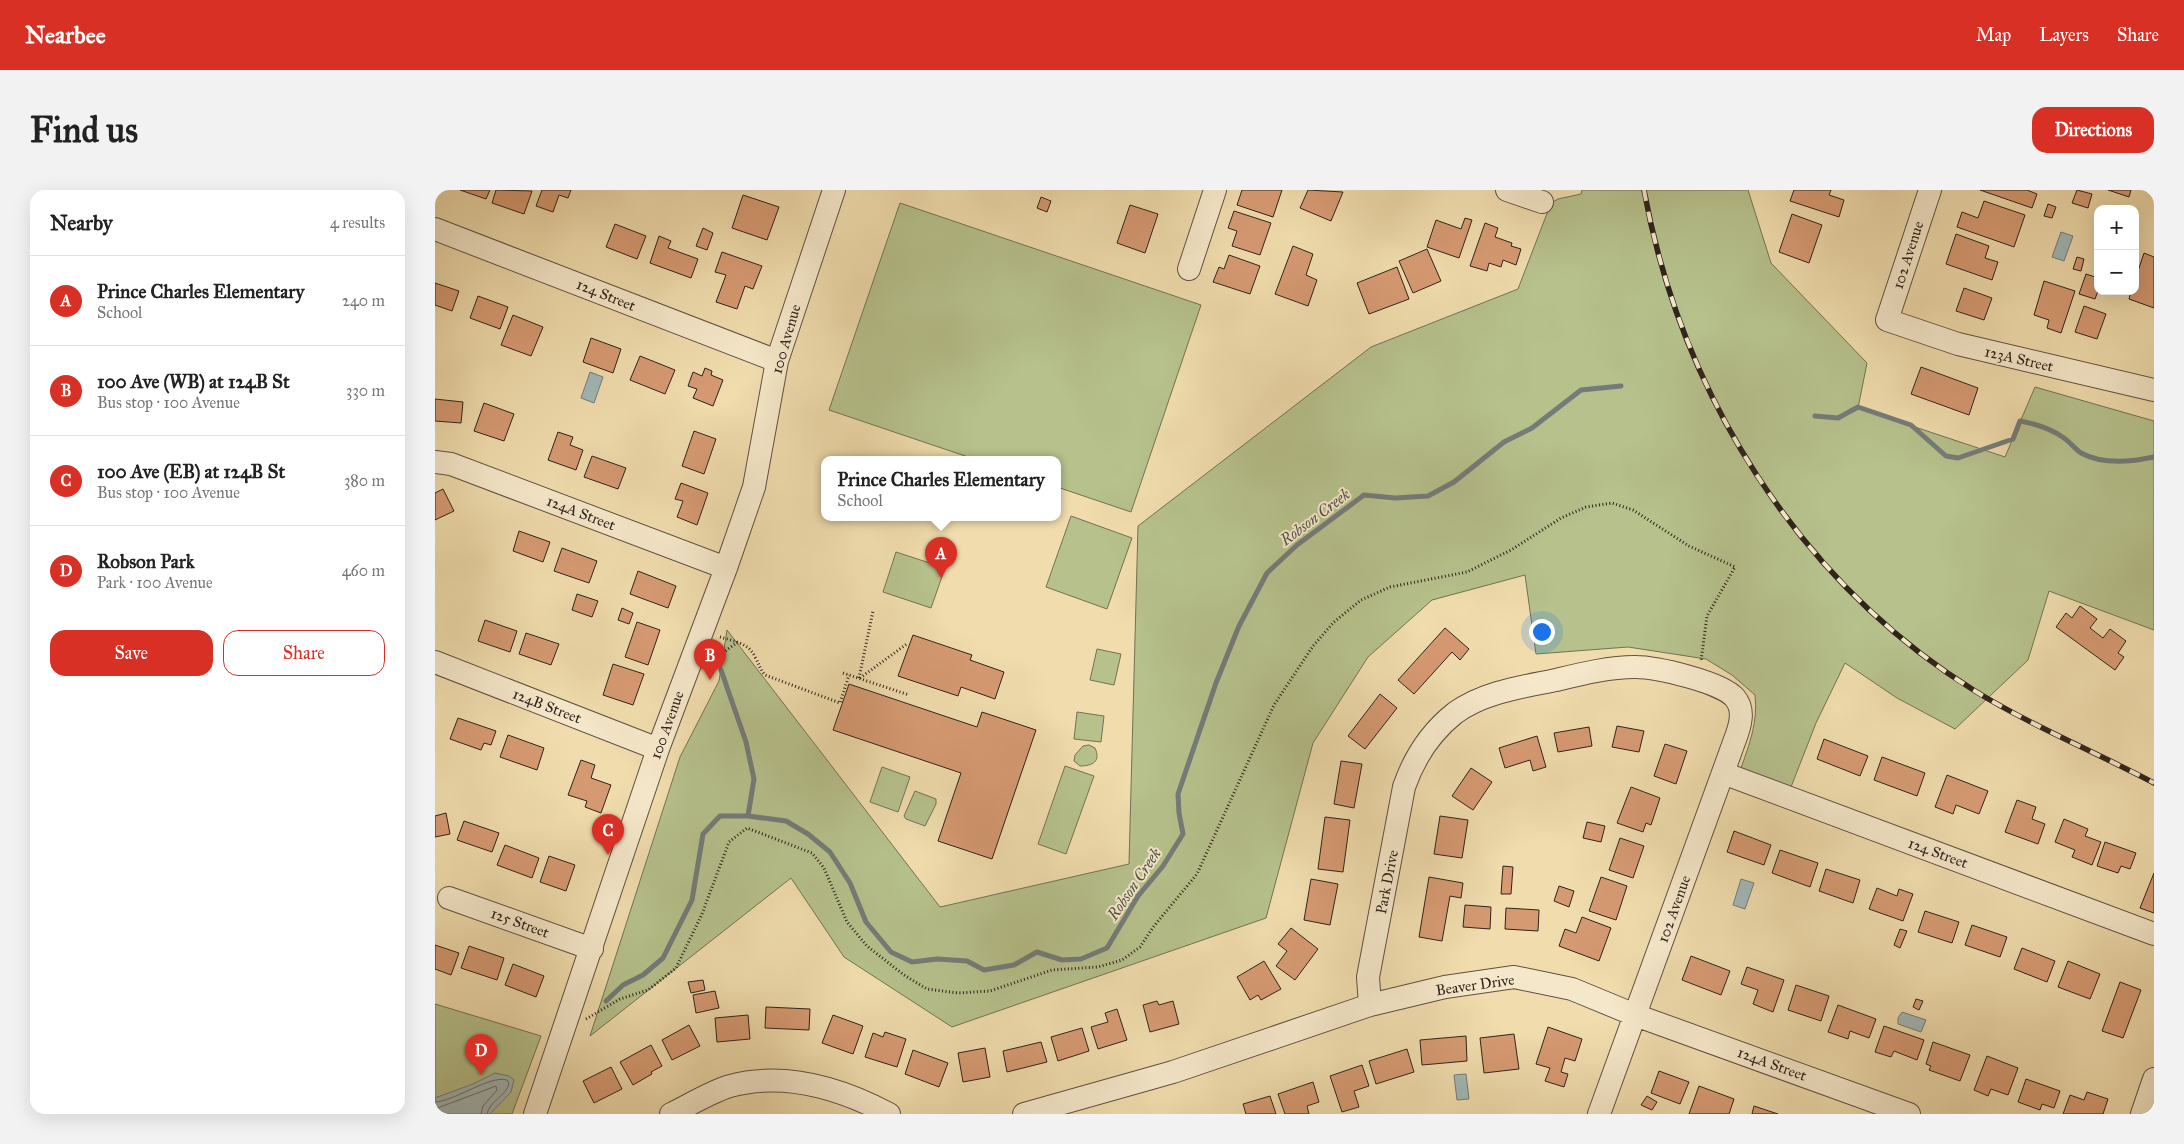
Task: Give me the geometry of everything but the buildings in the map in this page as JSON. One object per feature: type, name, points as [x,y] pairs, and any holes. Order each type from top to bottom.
[{"type":"street","name":"100 Avenue","points":[[535,1114],[659,749],[726,568],[756,479],[777,361],[834,190]]},
{"type":"street","points":[[1189,269],[1215,190]]},
{"type":"street","points":[[1507,190],[1542,202]]},
{"type":"street","name":"102 Avenue","points":[[1887,320],[1930,190]]},
{"type":"street","name":"124 Street","points":[[435,229],[777,361]]},
{"type":"street","name":"123A Street","points":[[1887,320],[1958,344],[2154,390]]},
{"type":"street","name":"124A Street","points":[[435,462],[451,464],[726,568]]},
{"type":"street","name":"124B Street","points":[[435,662],[659,749]]},
{"type":"street","name":"Park Drive","points":[[1370,1004],[1368,977],[1404,787],[1422,748],[1438,729],[1456,713],[1476,701],[1496,693],[1594,672],[1635,667],[1655,669],[1722,688],[1738,702]]},
{"type":"street","name":"102 Avenue","points":[[1599,1114],[1740,726],[1741,717],[1738,702]]},
{"type":"street","name":"124 Street","points":[[1723,773],[2154,934]]},
{"type":"street","name":"125 Street","points":[[449,898],[592,949]]},
{"type":"street","name":"Beaver Drive","points":[[1370,1004],[1445,987],[1514,977],[1572,990],[1635,1015]]},
{"type":"street","points":[[1024,1114],[1173,1072],[1370,1004]]},
{"type":"street","name":"124A Street","points":[[1635,1015],[1909,1114]]},
{"type":"street","points":[[2142,1114],[2154,1079]]},
{"type":"street","points":[[671,1114],[728,1086],[753,1081],[777,1080],[804,1083],[834,1090],[889,1114]]},
{"type":"path","points":[[586,1019],[620,999],[648,990],[676,968],[702,914],[729,842],[747,828],[812,853],[824,868],[847,922],[867,946],[904,975],[927,989],[958,993],[990,991],[1052,970],[1099,967],[1122,960],[1141,947],[1154,926],[1197,874],[1274,705],[1313,646],[1334,622],[1361,600],[1390,587],[1467,572],[1511,550],[1561,518],[1586,507],[1612,503],[1633,510],[1689,546],[1735,567],[1707,616],[1701,663]]},
{"type":"path","points":[[859,678],[873,611]]},
{"type":"path","points":[[719,637],[744,644],[755,656],[758,666],[765,675],[839,703],[849,675]]},
{"type":"path","points":[[714,659],[738,642]]},
{"type":"path","points":[[859,678],[908,643]]},
{"type":"path","points":[[843,673],[909,695]]},
{"type":"green space","points":[[1582,190],[1748,190],[1771,263],[1867,363],[1858,408],[2005,457],[2035,387],[2154,421],[2154,630],[2049,591],[2028,660],[1955,729],[1897,698],[1845,663],[1816,723],[1791,787],[1741,768],[1754,723],[1755,695],[1732,675],[1706,659],[1628,647],[1536,654],[1525,575],[1432,600],[1368,657],[1313,743],[1266,918],[952,1027],[844,957],[791,878],[590,1036],[680,757],[719,681],[727,630],[940,907],[1129,864],[1138,526],[1371,347],[1518,289],[1551,203],[1558,199],[1581,194]]},
{"type":"green space","points":[[900,203],[1201,305],[1131,512],[1061,488],[1061,456],[965,456],[829,410]]},
{"type":"green space","points":[[1071,516],[1132,538],[1107,609],[1046,587]]},
{"type":"green space","points":[[896,552],[945,568],[931,608],[883,592]]},
{"type":"green space","points":[[1097,649],[1121,654],[1114,685],[1090,680]]},
{"type":"green space","points":[[1077,712],[1104,716],[1101,742],[1074,739]]},
{"type":"green space","points":[[1089,745],[1095,748],[1097,753],[1095,762],[1080,766],[1074,761],[1075,755],[1083,746]]},
{"type":"green space","points":[[1065,766],[1094,776],[1066,854],[1038,844]]},
{"type":"green space","points":[[882,767],[910,777],[898,812],[870,802]]},
{"type":"green space","points":[[915,791],[936,799],[936,804],[925,826],[906,819],[904,816]]},
{"type":"green space","points":[[435,1004],[541,1036],[512,1114],[435,1114]]},
{"type":"water","points":[[2061,232],[2073,236],[2064,261],[2052,257]]},
{"type":"water","points":[[590,372],[603,377],[594,403],[581,398]]},
{"type":"water","points":[[1741,879],[1754,883],[1745,909],[1733,905]]},
{"type":"water","points":[[1902,1012],[1926,1020],[1921,1032],[1898,1024],[1898,1018]]},
{"type":"water","points":[[495,1073],[509,1076],[514,1080],[511,1092],[490,1114],[435,1114],[435,1098],[473,1084]]},
{"type":"water","points":[[1466,1074],[1469,1099],[1457,1100],[1454,1075]]},
{"type":"waterway","name":"Robson Creek","points":[[606,1001],[623,985],[643,975],[663,958],[692,900],[703,834],[720,816],[748,816],[786,821],[808,834],[830,852],[850,883],[866,922],[891,952],[912,962],[937,959],[967,961],[984,970],[1014,965],[1037,952],[1062,960],[1081,959],[1107,948],[1138,896],[1163,866],[1183,834],[1178,794],[1216,683],[1239,626],[1267,573],[1297,545],[1364,495],[1395,498],[1428,496],[1454,482],[1504,442],[1532,428],[1581,390],[1621,386]]},
{"type":"waterway","name":"Robson Creek","points":[[1815,416],[1838,418],[1858,407],[1911,425],[1946,456],[1958,458],[2013,439],[2020,421],[2037,425],[2053,432],[2081,453],[2090,457],[2108,461],[2127,461],[2154,457]]},
{"type":"waterway","points":[[721,670],[746,742],[754,779],[748,816]]},
{"type":"railway","points":[[1644,190],[1662,265],[1686,338],[1718,409],[1757,475],[1802,538],[1854,595],[1911,646],[1975,691],[2041,727],[2154,783]]},
{"type":"place","name":"Prince Charles Elementary","points":[[941,578]]},
{"type":"place","name":"100 Ave (WB) at 124B St","points":[[710,680]]},
{"type":"place","name":"100 Ave (EB) at 124B St","points":[[608,855]]},
{"type":"place","name":"Robson Park","points":[[481,1075]]}]
